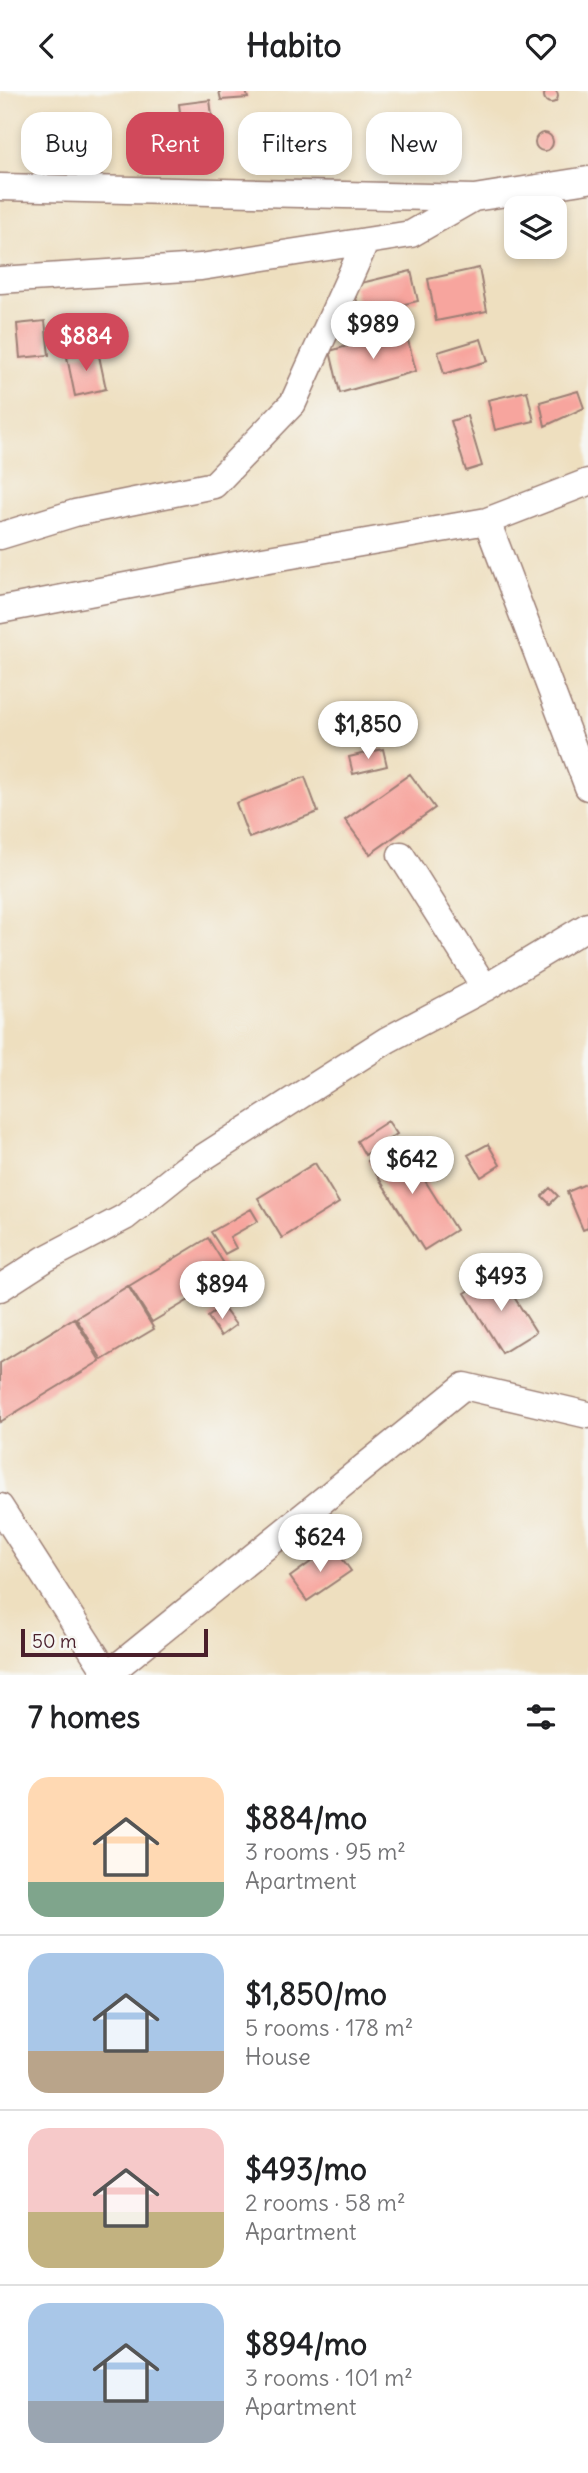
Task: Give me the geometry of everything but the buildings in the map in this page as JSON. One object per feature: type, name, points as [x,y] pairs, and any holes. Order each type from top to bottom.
[{"type":"street","points":[[0,187],[474,198],[588,180]]},
{"type":"street","points":[[0,280],[201,267],[411,234],[474,198]]},
{"type":"street","points":[[0,535],[75,513],[214,485],[293,403],[366,241]]},
{"type":"street","points":[[0,610],[487,521],[588,482]]},
{"type":"street","points":[[487,521],[588,787]]},
{"type":"street","points":[[401,855],[485,988]]},
{"type":"street","points":[[0,1288],[46,1259],[125,1217],[185,1169],[387,1040],[485,988],[588,926]]},
{"type":"street","points":[[0,1507],[108,1675],[464,1387],[588,1415]]}]
